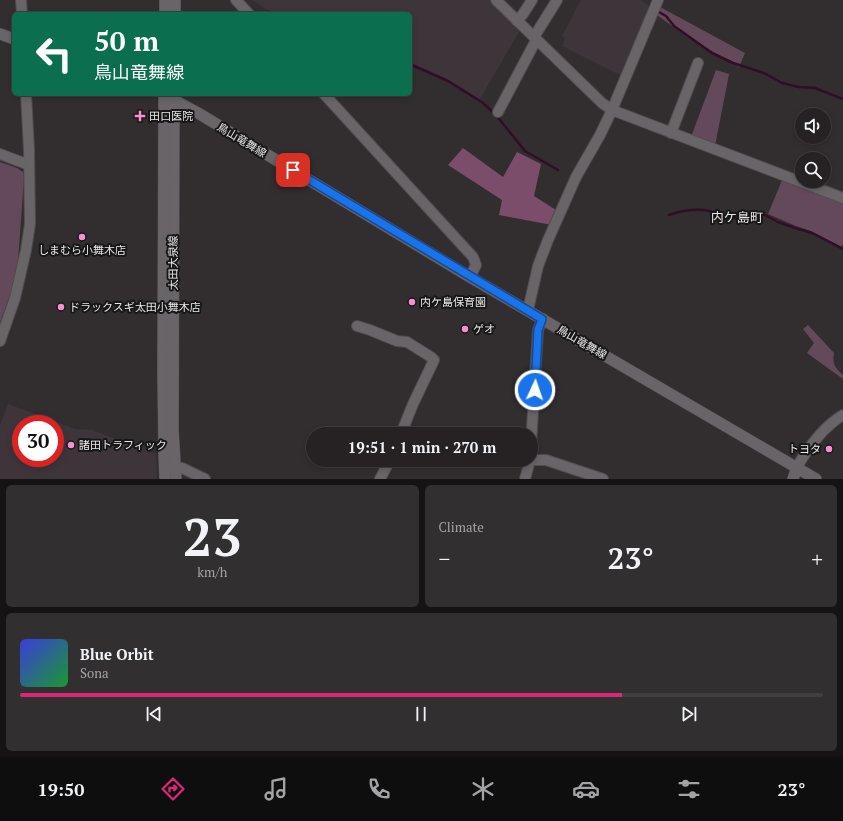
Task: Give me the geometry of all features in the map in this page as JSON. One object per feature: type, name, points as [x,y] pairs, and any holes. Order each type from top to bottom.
[{"type":"main road","points":[[165,0],[165,12]]},
{"type":"main road","points":[[175,0],[175,12]]},
{"type":"main road","points":[[0,34],[12,38]]},
{"type":"main road","name":"太田大泉線","points":[[168,96],[163,379],[170,473]]},
{"type":"main road","name":"鳥山竜舞線","points":[[170,96],[470,277],[816,479]]},
{"type":"main road","points":[[793,479],[797,467]]},
{"type":"street","points":[[21,0],[22,12]]},
{"type":"street","points":[[236,0],[247,12]]},
{"type":"street","points":[[496,0],[602,103],[612,110],[843,198]]},
{"type":"street","points":[[517,21],[532,0]]},
{"type":"street","points":[[498,112],[557,0]]},
{"type":"street","points":[[528,310],[538,266],[548,240],[576,177],[600,135],[612,110],[658,0]]},
{"type":"street","points":[[671,132],[698,63]]},
{"type":"street","points":[[1,336],[15,298],[26,250],[30,224],[26,96]]},
{"type":"street","points":[[326,96],[473,257],[476,265],[470,277]]},
{"type":"street","points":[[0,154],[29,165]]},
{"type":"street","points":[[532,427],[538,330],[542,319]]},
{"type":"street","points":[[357,326],[397,341],[407,342],[434,360],[413,404],[405,427]]},
{"type":"street","points":[[797,467],[810,446],[843,415]]},
{"type":"street","points":[[538,460],[546,460],[603,479]]},
{"type":"street","points":[[380,479],[386,467]]},
{"type":"street","points":[[525,479],[528,467]]},
{"type":"street","points":[[170,473],[182,468],[205,479]]},
{"type":"shaded area","points":[[252,0],[490,0],[520,30],[480,99],[451,81],[412,64],[412,12],[273,12]]},
{"type":"shaded area","points":[[581,0],[641,0],[648,5],[649,10],[620,75],[562,46],[565,38],[562,36]]},
{"type":"shaded area","points":[[660,7],[745,53],[739,67],[686,36],[657,15]]},
{"type":"shaded area","points":[[716,70],[729,74],[715,146],[691,137]]},
{"type":"shaded area","points":[[463,148],[503,177],[517,152],[541,164],[534,196],[559,212],[552,225],[499,215],[502,200],[448,165]]},
{"type":"shaded area","points":[[0,162],[17,168],[23,172],[24,178],[18,261],[12,289],[0,323]]},
{"type":"shaded area","points":[[783,178],[795,183],[795,188],[808,188],[843,202],[843,244],[841,247],[811,231],[768,214]]},
{"type":"shaded area","points":[[808,325],[834,353],[834,363],[836,368],[843,375],[843,379],[807,353],[814,343],[803,329]]},
{"type":"shaded area","points":[[8,404],[37,415],[12,415],[12,467],[64,467],[64,425],[75,429],[92,430],[156,454],[157,479],[0,479],[0,425]]},
{"type":"waterway","points":[[659,12],[666,16],[674,26],[712,53],[733,63],[764,73],[782,83],[799,87],[815,88],[843,99]]},
{"type":"waterway","points":[[412,65],[448,81],[483,103],[496,115],[525,151],[558,170]]},
{"type":"waterway","points":[[669,215],[677,212],[704,210],[729,217],[741,218],[747,216],[753,211],[763,214],[778,222],[812,233],[843,249]]},
{"type":"place","name":"田口医院","points":[[140,116]]},
{"type":"place","name":"しまむら小舞木店","points":[[82,237]]},
{"type":"place","name":"内ケ島保育園","points":[[412,302]]},
{"type":"place","name":"ドラックスギ太田小舞木店","points":[[61,307]]},
{"type":"place","name":"ゲオ","points":[[465,329]]},
{"type":"place","name":"諸田トラフィック","points":[[71,445]]},
{"type":"place","name":"トヨタ","points":[[829,449]]},
{"type":"district","name":"内ケ島町","points":[[737,217]]},
{"type":"route","points":[[293,170],[542,319],[538,330],[535,390]]}]
